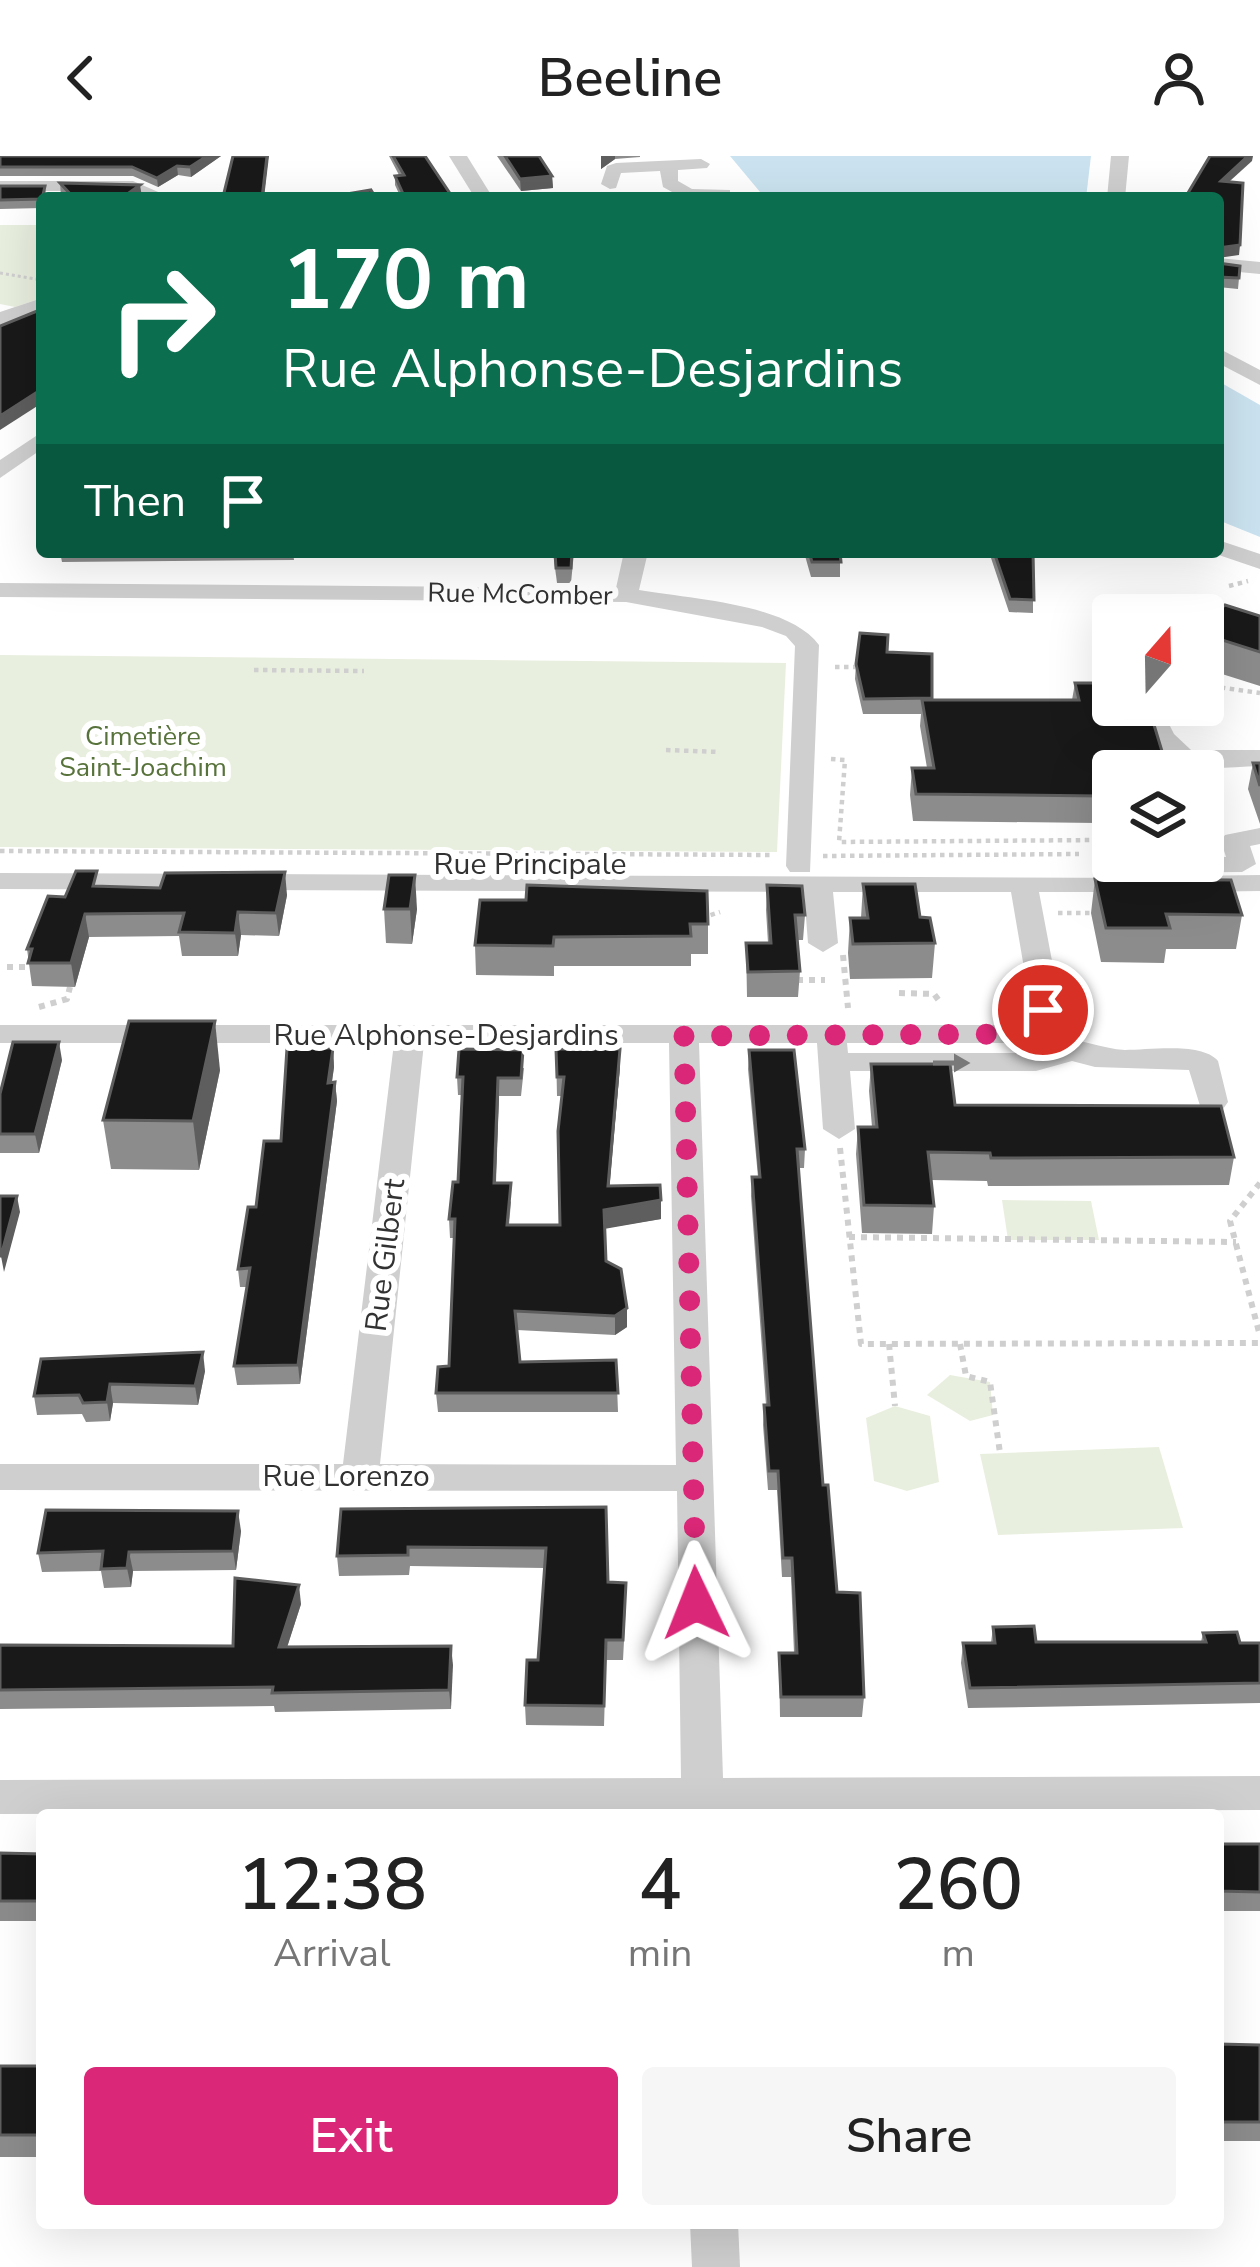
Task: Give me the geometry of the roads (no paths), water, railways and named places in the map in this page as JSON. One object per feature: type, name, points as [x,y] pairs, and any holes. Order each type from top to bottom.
[{"type":"street","points":[[458,156],[480,192]]},
{"type":"street","points":[[1117,192],[1120,159]]},
{"type":"street","points":[[618,180],[622,167],[699,160],[723,192]]},
{"type":"street","points":[[669,165],[674,188]]},
{"type":"street","points":[[0,186],[133,187],[147,192]]},
{"type":"street","points":[[651,188],[685,192]]},
{"type":"street","points":[[1224,265],[1260,268]]},
{"type":"street","points":[[0,319],[36,306]]},
{"type":"street","points":[[1224,358],[1260,379]]},
{"type":"street","points":[[0,470],[36,443]]},
{"type":"street","points":[[1224,550],[1260,562]]},
{"type":"street","points":[[626,595],[635,558]]},
{"type":"street","name":"Rue McComber","points":[[0,590],[626,595],[753,616],[785,626],[805,640],[809,875]]},
{"type":"street","points":[[1157,726],[1163,745],[1175,754],[1260,758]]},
{"type":"street","points":[[1254,870],[1235,841],[1260,836]]},
{"type":"street","name":"Rue Principale","points":[[1024,886],[1032,875],[1061,865]]},
{"type":"street","name":"Rue Principale","points":[[4,874],[809,875],[1061,865],[1254,870]]},
{"type":"street","name":"Rue Principale","points":[[809,875],[1024,886],[1254,870]]},
{"type":"street","points":[[809,875],[823,943]]},
{"type":"street","points":[[1024,886],[1045,1003],[1038,1022],[1026,1030],[1066,1053],[1127,1061],[1203,1060],[1212,1102]]},
{"type":"street","name":"Rue Alphonse-Desjardins","points":[[0,1034],[684,1036],[832,1049],[1026,1030]]},
{"type":"street","name":"Rue Gilbert","points":[[360,1476],[410,1035]]},
{"type":"street","points":[[684,1036],[703,1804]]},
{"type":"street","points":[[839,1134],[832,1049],[1036,1062],[1066,1053]]},
{"type":"street","name":"Rue Lorenzo","points":[[0,1477],[692,1478]]},
{"type":"street","points":[[0,1797],[703,1804],[1260,1793]]},
{"type":"street","points":[[714,2229],[716,2267]]},
{"type":"water","points":[[730,156],[1091,156],[1087,192],[760,192]]},
{"type":"water","points":[[1224,384],[1260,405],[1260,537],[1224,522]]},
{"type":"park label","name":"Cimetière Saint-Joachim","points":[[143,752]]}]
